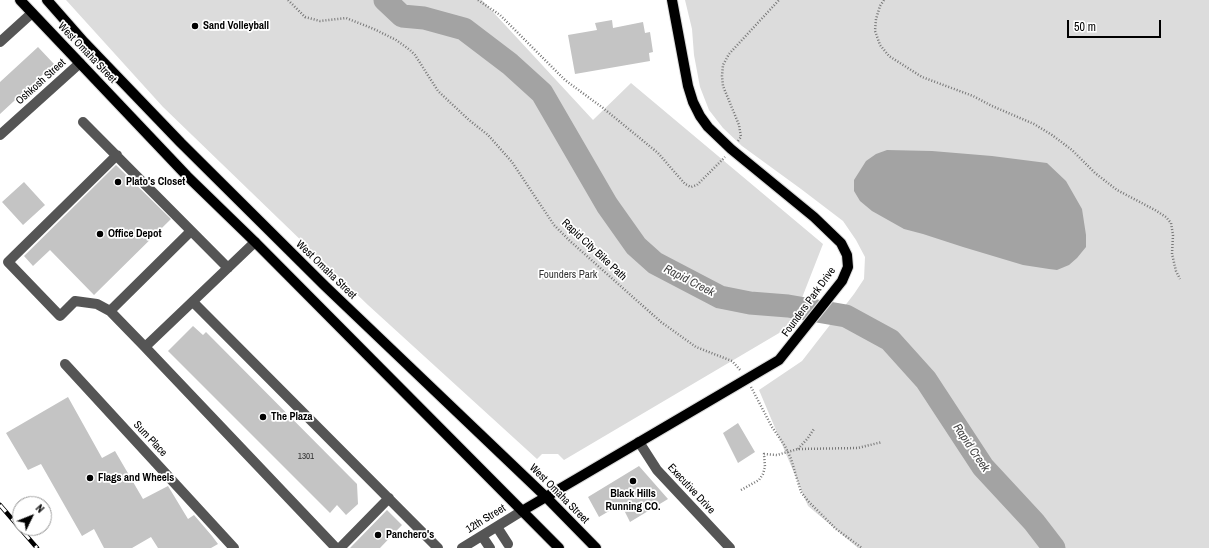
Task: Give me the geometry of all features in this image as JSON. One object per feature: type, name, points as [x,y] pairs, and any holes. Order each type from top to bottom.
[{"type":"main road","name":"West Omaha Street","points":[[20,0],[187,176],[559,548]]},
{"type":"main road","name":"West Omaha Street","points":[[47,0],[181,143],[225,187],[325,286],[546,497],[596,548]]},
{"type":"main road","name":"Founders Park Drive","points":[[522,511],[779,360],[842,281],[848,267],[847,255],[841,242],[814,217],[731,150],[708,127],[700,116],[693,102],[688,86],[672,0]]},
{"type":"street","points":[[0,42],[32,13]]},
{"type":"street","name":"Oshkosh Street","points":[[0,135],[80,63]]},
{"type":"street","points":[[83,122],[228,268]]},
{"type":"street","points":[[117,156],[8,262],[60,316],[75,301],[97,304],[110,311],[336,548]]},
{"type":"street","points":[[110,311],[191,230]]},
{"type":"street","points":[[145,347],[254,242]]},
{"type":"street","points":[[193,302],[438,548]]},
{"type":"street","name":"Sum Place","points":[[65,364],[234,548]]},
{"type":"street","name":"Executive Drive","points":[[639,442],[657,470],[728,548]]},
{"type":"street","points":[[340,548],[389,498]]},
{"type":"street","name":"12th Street","points":[[462,548],[522,511]]},
{"type":"street","points":[[497,527],[508,544]]},
{"type":"street","points":[[482,536],[490,548]]},
{"type":"path","name":"Rapid City Bike Path","points":[[288,0],[305,17],[320,20],[346,18],[374,29],[385,36],[396,40],[410,50],[415,55],[438,91],[454,107],[488,135],[512,162],[554,225],[571,242],[660,322],[696,347],[732,361],[740,368],[787,452],[801,492],[836,529],[862,548]]},
{"type":"path","points":[[478,0],[500,15],[565,80],[603,108],[658,153],[685,184],[691,187],[697,185],[722,160],[741,137],[739,125],[723,86],[723,65],[729,54],[779,0]]},
{"type":"path","points":[[884,0],[880,6],[876,19],[875,30],[880,45],[889,56],[922,77],[973,96],[1034,124],[1057,138],[1072,150],[1094,173],[1118,190],[1166,217],[1171,223],[1174,235],[1172,254],[1176,271],[1180,279]]},
{"type":"path","points":[[798,449],[814,429]]},
{"type":"path","points":[[741,490],[759,480],[763,474],[765,466],[764,454],[777,455],[798,449],[858,448],[882,442]]},
{"type":"green space","name":"Founders Park","points":[[66,0],[482,0],[593,120],[631,83],[823,244],[791,326],[564,460],[558,454],[542,454],[537,459],[368,305],[163,107]]},
{"type":"green space","points":[[685,0],[1209,0],[1209,548],[858,548],[808,506],[759,390],[802,361],[864,279],[865,257],[843,221],[742,146],[723,128],[709,110],[700,87],[694,55],[692,29]]},
{"type":"shaded area","points":[[887,150],[932,151],[992,156],[1047,163],[1066,181],[1082,209],[1086,235],[1086,247],[1069,265],[1057,270],[1023,265],[904,229],[872,211],[860,201],[854,191],[854,180],[866,161],[876,154]]},
{"type":"building","points":[[612,20],[613,28],[643,22],[645,33],[650,32],[653,52],[649,53],[650,61],[575,74],[568,35],[597,30],[595,23]]},
{"type":"building","points":[[38,47],[54,64],[0,114],[0,82]]},
{"type":"building","name":"Office Depot","points":[[116,165],[171,219],[94,295],[50,250],[33,266],[24,256]]},
{"type":"building","points":[[24,182],[45,205],[23,225],[2,202]]},
{"type":"building","name":"The Plaza","points":[[193,326],[203,335],[206,332],[357,484],[358,504],[346,515],[337,505],[330,513],[168,351]]},
{"type":"building","name":"Flags and Wheels","points":[[68,397],[102,458],[115,451],[143,499],[168,486],[188,519],[194,515],[218,544],[211,548],[158,548],[151,537],[132,548],[104,548],[94,529],[82,536],[41,464],[28,470],[6,433]]},
{"type":"building","points":[[738,423],[755,452],[738,463],[723,433]]},
{"type":"building","name":"Black Hills Running CO.","points":[[639,466],[668,499],[630,522],[621,504],[599,517],[588,497]]},
{"type":"building","name":"Panchero's","points":[[387,510],[402,525],[380,548],[350,548]]},
{"type":"waterway","name":"Rapid Creek","points":[[385,0],[402,16],[424,18],[464,29],[510,64],[542,93],[607,205],[636,246],[655,263],[720,297],[750,303],[788,306],[846,316],[890,340],[926,380],[983,467],[1034,522],[1054,548]]},
{"type":"railway","points":[[0,505],[37,548]]},
{"type":"place","name":"Sand Volleyball","points":[[195,26]]},
{"type":"place","name":"Plato's Closet","points":[[118,182]]},
{"type":"place","name":"Office Depot","points":[[100,234]]},
{"type":"place","name":"The Plaza","points":[[263,417]]},
{"type":"place","name":"Flags and Wheels","points":[[90,478]]},
{"type":"place","name":"Black Hills Running CO.","points":[[633,481]]},
{"type":"place","name":"Panchero's","points":[[378,535]]}]
